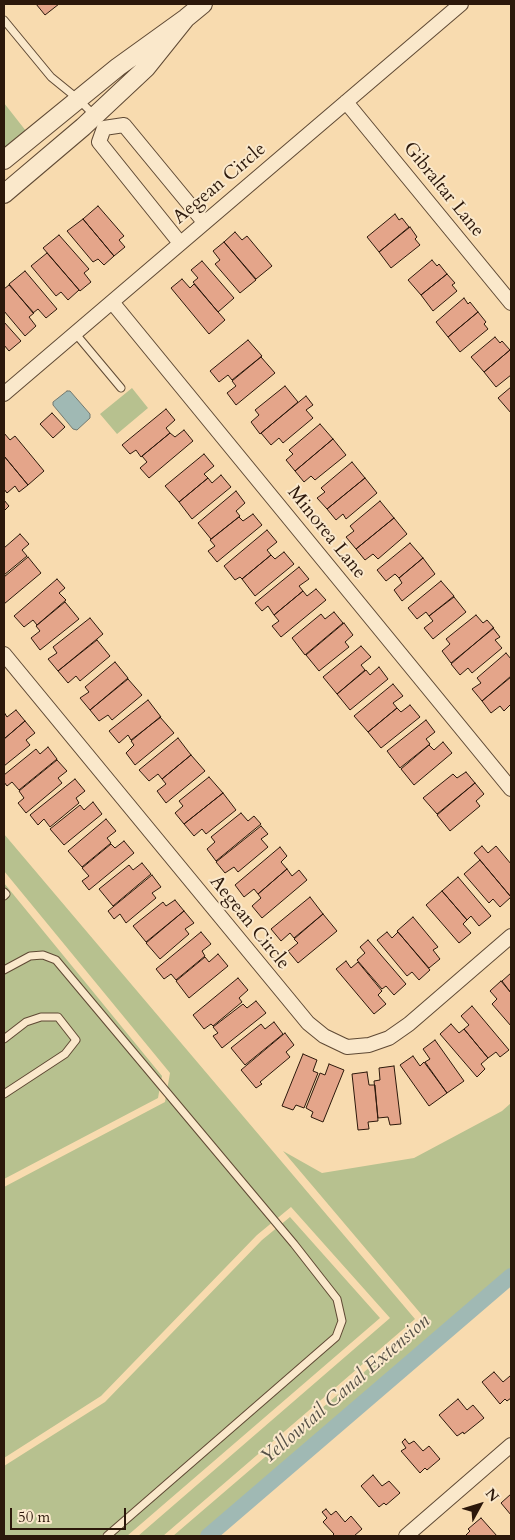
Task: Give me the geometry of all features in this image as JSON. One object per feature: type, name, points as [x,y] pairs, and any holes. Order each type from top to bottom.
[{"type":"street","points":[[4,160],[118,67],[203,4]]},
{"type":"street","name":"Aegean Circle","points":[[4,394],[461,4]]},
{"type":"street","points":[[4,194],[99,122],[186,18]]},
{"type":"street","name":"Gibraltar Lane","points":[[346,102],[511,303]]},
{"type":"street","points":[[99,122],[124,125],[204,222]]},
{"type":"street","points":[[99,122],[99,142],[180,243]]},
{"type":"street","name":"Minorea Lane","points":[[112,302],[511,789]]},
{"type":"street","name":"Aegean Circle","points":[[4,654],[308,1023],[324,1036],[347,1047],[369,1045],[389,1038],[410,1024],[511,936]]},
{"type":"street","points":[[406,1536],[511,1444]]},
{"type":"lane","points":[[4,20],[51,77],[78,99],[99,122]]},
{"type":"lane","points":[[75,333],[121,388]]},
{"type":"lane","points":[[4,970],[30,956],[43,955],[56,960],[294,1244],[337,1300],[342,1321],[336,1337],[107,1536]]},
{"type":"lane","points":[[4,1039],[26,1022],[40,1017],[58,1017],[76,1040],[65,1054],[4,1094]]},
{"type":"green space","points":[[4,103],[26,131],[4,150]]},
{"type":"green space","points":[[132,388],[148,408],[117,434],[100,414]]},
{"type":"green space","points":[[4,834],[415,1319],[163,1536],[138,1536],[390,1318],[291,1207],[257,1235],[101,1396],[4,1458],[4,1187],[165,1102],[170,1073],[4,871]]},
{"type":"green space","points":[[4,883],[162,1076],[158,1098],[4,1179]]},
{"type":"green space","points":[[511,1103],[511,1283],[217,1536],[173,1536],[423,1321],[421,1314],[283,1151],[322,1173],[414,1158],[502,1111]]},
{"type":"green space","points":[[290,1217],[380,1318],[127,1536],[4,1536],[4,1466],[105,1402],[262,1240]]},
{"type":"water","points":[[67,391],[70,391],[90,414],[90,418],[77,430],[73,429],[53,405],[53,402]]},
{"type":"building","points":[[36,4],[59,4],[45,15]]},
{"type":"building","points":[[98,206],[124,236],[119,240],[125,247],[114,256],[83,219]]},
{"type":"building","points":[[395,214],[399,220],[402,218],[409,227],[379,252],[367,237]]},
{"type":"building","points":[[83,219],[114,256],[104,265],[98,259],[93,262],[67,231]]},
{"type":"building","points":[[410,227],[420,245],[391,268],[379,252]]},
{"type":"building","points":[[235,232],[242,240],[247,236],[272,266],[256,279],[224,242]]},
{"type":"building","points":[[59,235],[89,269],[84,273],[91,282],[80,291],[43,248]]},
{"type":"building","points":[[224,242],[256,280],[240,293],[215,264],[220,260],[213,251]]},
{"type":"building","points":[[47,253],[79,290],[68,300],[61,292],[56,296],[31,266]]},
{"type":"building","points":[[432,260],[437,266],[439,264],[447,274],[421,295],[408,280]]},
{"type":"building","points":[[202,261],[234,298],[218,312],[193,282],[198,278],[191,270]]},
{"type":"building","points":[[25,271],[57,309],[46,318],[38,309],[33,313],[9,284]]},
{"type":"building","points":[[447,274],[455,283],[452,285],[457,291],[433,311],[421,295]]},
{"type":"building","points":[[182,279],[190,288],[194,284],[225,320],[209,334],[171,288]]},
{"type":"building","points":[[9,285],[34,313],[29,317],[36,326],[25,336],[4,311],[4,289]]},
{"type":"building","points":[[464,298],[478,312],[448,337],[436,322]]},
{"type":"building","points":[[478,312],[486,322],[484,324],[488,329],[460,352],[448,337]]},
{"type":"building","points":[[4,322],[21,341],[9,351],[4,345]]},
{"type":"building","points":[[495,337],[500,343],[502,341],[510,350],[484,372],[471,357]]},
{"type":"building","points":[[248,340],[262,356],[232,380],[228,375],[219,382],[210,371]]},
{"type":"building","points":[[510,350],[511,375],[496,387],[484,372]]},
{"type":"building","points":[[261,357],[275,373],[236,405],[227,393],[236,386],[232,381]]},
{"type":"building","points":[[285,386],[298,402],[260,434],[251,422],[259,415],[255,410]]},
{"type":"building","points":[[511,387],[511,413],[498,398]]},
{"type":"building","points":[[306,396],[313,405],[306,410],[313,418],[283,443],[279,438],[271,445],[261,433]]},
{"type":"building","points":[[166,409],[175,420],[166,428],[170,433],[141,457],[136,450],[130,454],[122,445]]},
{"type":"building","points":[[52,413],[65,427],[53,438],[40,424]]},
{"type":"building","points":[[320,424],[333,439],[295,471],[286,460],[293,454],[289,450]]},
{"type":"building","points":[[184,430],[193,441],[149,478],[140,468],[147,462],[142,456],[170,433],[175,437]]},
{"type":"building","points":[[4,433],[10,440],[15,436],[44,471],[28,485],[4,456]]},
{"type":"building","points":[[333,439],[346,455],[315,480],[311,476],[304,482],[295,471]]},
{"type":"building","points":[[204,454],[214,466],[204,474],[208,478],[179,502],[165,486]]},
{"type":"building","points":[[4,456],[28,485],[19,492],[15,486],[7,493],[4,489]]},
{"type":"building","points":[[352,462],[365,478],[327,509],[317,498],[325,492],[321,488]]},
{"type":"building","points":[[221,475],[231,487],[192,519],[179,502],[208,478],[212,483]]},
{"type":"building","points":[[365,478],[377,493],[346,519],[343,514],[336,520],[327,509]]},
{"type":"building","points":[[236,491],[245,503],[236,511],[240,516],[211,539],[198,523]]},
{"type":"building","points":[[4,500],[9,506],[4,511]]},
{"type":"building","points":[[380,501],[394,518],[356,549],[346,537],[354,531],[350,526]]},
{"type":"building","points":[[253,514],[262,525],[217,562],[208,551],[215,546],[210,540],[239,517],[243,521]]},
{"type":"building","points":[[394,518],[407,534],[378,559],[373,554],[365,560],[356,549]]},
{"type":"building","points":[[267,530],[277,542],[267,550],[271,555],[242,579],[240,577],[235,580],[224,566]]},
{"type":"building","points":[[20,534],[29,544],[22,550],[27,556],[4,575],[4,548]]},
{"type":"building","points":[[410,543],[423,558],[399,578],[395,574],[386,581],[377,570]]},
{"type":"building","points":[[284,552],[294,564],[255,596],[242,579],[271,555],[275,559]]},
{"type":"building","points":[[28,557],[41,573],[4,604],[4,577]]},
{"type":"building","points":[[423,558],[435,574],[402,601],[394,590],[402,583],[399,578]]},
{"type":"building","points":[[299,567],[309,579],[299,586],[303,591],[274,615],[268,606],[262,611],[255,603]]},
{"type":"building","points":[[57,579],[65,588],[59,593],[66,600],[37,625],[33,620],[24,627],[14,616]]},
{"type":"building","points":[[441,581],[454,596],[429,616],[426,612],[417,619],[408,608]]},
{"type":"building","points":[[316,589],[326,600],[281,637],[272,626],[279,621],[274,615],[303,591],[307,596]]},
{"type":"building","points":[[454,597],[466,612],[433,639],[424,628],[433,621],[429,616]]},
{"type":"building","points":[[65,602],[79,619],[40,650],[31,638],[40,631],[36,626]]},
{"type":"building","points":[[334,612],[343,623],[305,655],[292,638],[321,614],[325,619]]},
{"type":"building","points":[[476,615],[483,623],[487,620],[494,628],[451,663],[442,651],[450,644],[446,639]]},
{"type":"building","points":[[90,618],[103,634],[58,671],[48,659],[57,653],[53,647]]},
{"type":"building","points":[[344,623],[353,635],[345,642],[349,647],[319,671],[306,655]]},
{"type":"building","points":[[493,628],[500,637],[495,640],[502,648],[472,673],[468,668],[460,675],[451,664]]},
{"type":"building","points":[[97,640],[110,656],[80,681],[76,676],[68,683],[58,671]]},
{"type":"building","points":[[361,646],[371,657],[361,665],[365,670],[337,694],[323,677]]},
{"type":"building","points":[[506,653],[511,659],[511,676],[482,701],[472,689],[481,683],[477,678]]},
{"type":"building","points":[[115,662],[128,678],[90,710],[80,698],[89,692],[85,687]]},
{"type":"building","points":[[379,667],[388,679],[350,710],[337,694],[366,670],[370,675]]},
{"type":"building","points":[[511,677],[511,704],[504,711],[500,706],[491,713],[482,701]]},
{"type":"building","points":[[128,679],[142,695],[112,720],[108,715],[99,721],[90,710]]},
{"type":"building","points":[[393,684],[403,696],[393,703],[397,708],[368,732],[354,716]]},
{"type":"building","points":[[148,700],[161,717],[131,740],[128,735],[119,743],[109,731]]},
{"type":"building","points":[[410,705],[420,717],[381,748],[368,732],[397,708],[401,712]]},
{"type":"building","points":[[16,710],[25,721],[4,739],[4,712],[7,717]]},
{"type":"building","points":[[160,717],[174,733],[135,765],[126,753],[134,745],[131,741]]},
{"type":"building","points":[[426,720],[435,732],[426,739],[430,744],[400,768],[387,751]]},
{"type":"building","points":[[25,721],[35,733],[26,740],[30,745],[4,766],[4,739]]},
{"type":"building","points":[[178,738],[191,755],[162,779],[158,774],[149,781],[139,770]]},
{"type":"building","points":[[443,742],[452,753],[414,785],[401,769],[429,745],[434,750]]},
{"type":"building","points":[[48,747],[57,759],[19,790],[12,782],[7,786],[4,782],[4,775],[36,749],[40,754]]},
{"type":"building","points":[[191,755],[205,771],[166,803],[157,791],[166,784],[162,779]]},
{"type":"building","points":[[57,760],[67,771],[58,778],[62,783],[26,813],[18,803],[24,798],[19,791]]},
{"type":"building","points":[[466,772],[475,783],[437,814],[423,798],[453,774],[457,778]]},
{"type":"building","points":[[209,777],[223,793],[184,824],[175,813],[183,806],[179,801]]},
{"type":"building","points":[[75,779],[85,791],[76,798],[79,803],[50,827],[44,819],[38,825],[30,815]]},
{"type":"building","points":[[475,783],[484,794],[476,801],[480,806],[450,831],[437,815]]},
{"type":"building","points":[[223,793],[236,810],[206,834],[202,829],[194,836],[184,824]]},
{"type":"building","points":[[93,802],[102,814],[64,845],[50,829],[80,805],[84,810]]},
{"type":"building","points":[[241,813],[248,821],[254,816],[261,824],[216,861],[207,849],[215,842],[211,837]]},
{"type":"building","points":[[106,819],[116,831],[107,838],[111,843],[82,867],[68,851]]},
{"type":"building","points":[[261,826],[268,834],[261,839],[268,847],[238,872],[234,867],[225,873],[216,862]]},
{"type":"building","points":[[124,841],[134,853],[89,890],[82,881],[89,876],[82,868],[111,844],[115,848]]},
{"type":"building","points":[[482,846],[488,853],[496,846],[511,864],[511,897],[474,853]]},
{"type":"building","points":[[280,847],[287,856],[281,862],[287,869],[258,894],[254,889],[244,897],[235,885]]},
{"type":"building","points":[[480,860],[511,897],[500,907],[493,899],[489,903],[464,874]]},
{"type":"building","points":[[142,863],[151,874],[113,906],[99,889],[129,865],[133,870]]},
{"type":"building","points":[[287,869],[292,876],[299,870],[307,880],[262,918],[252,906],[261,898],[258,894]]},
{"type":"building","points":[[152,875],[161,887],[152,893],[156,898],[126,923],[120,914],[114,919],[108,911]]},
{"type":"building","points":[[458,877],[491,916],[479,926],[471,916],[467,920],[442,891]]},
{"type":"building","points":[[442,891],[467,920],[463,924],[471,933],[459,943],[426,905]]},
{"type":"building","points":[[310,897],[323,914],[294,938],[290,933],[281,941],[271,929]]},
{"type":"building","points":[[175,900],[184,911],[146,942],[133,926],[163,902],[166,906]]},
{"type":"building","points":[[184,911],[194,923],[185,929],[189,934],[160,959],[146,943]]},
{"type":"building","points":[[323,914],[337,931],[298,963],[288,951],[298,943],[294,939]]},
{"type":"building","points":[[413,917],[438,947],[433,950],[440,959],[429,968],[397,931]]},
{"type":"building","points":[[201,932],[211,944],[202,951],[205,956],[176,980],[171,974],[164,979],[156,969]]},
{"type":"building","points":[[387,932],[392,938],[398,932],[430,970],[419,980],[412,972],[407,976],[377,940]]},
{"type":"building","points":[[368,940],[406,984],[394,995],[386,986],[382,989],[357,960],[365,953],[360,947]]},
{"type":"building","points":[[218,954],[228,966],[189,998],[176,981],[205,957],[209,962]]},
{"type":"building","points":[[346,961],[351,968],[358,962],[382,991],[378,995],[386,1004],[374,1014],[336,969]]},
{"type":"building","points":[[511,973],[511,993],[502,981]]},
{"type":"building","points":[[238,978],[248,990],[239,998],[242,1002],[213,1026],[211,1024],[204,1029],[193,1015]]},
{"type":"building","points":[[501,981],[511,993],[511,1026],[492,1004],[497,999],[490,991]]},
{"type":"building","points":[[256,1001],[266,1013],[222,1048],[213,1036],[218,1033],[213,1027],[243,1004],[247,1008]]},
{"type":"building","points":[[472,1006],[509,1050],[500,1057],[496,1052],[488,1058],[464,1029],[469,1025],[461,1016]]},
{"type":"building","points":[[274,1022],[283,1034],[245,1065],[231,1048],[261,1024],[265,1029]]},
{"type":"building","points":[[451,1024],[459,1033],[464,1029],[488,1058],[481,1064],[485,1069],[477,1077],[440,1034]]},
{"type":"building","points":[[285,1033],[294,1045],[286,1052],[290,1057],[260,1082],[262,1084],[256,1088],[241,1070]]},
{"type":"building","points":[[435,1040],[464,1081],[447,1093],[425,1062],[430,1059],[423,1049]]},
{"type":"building","points":[[303,1054],[317,1060],[313,1071],[318,1073],[304,1108],[296,1105],[293,1110],[282,1106]]},
{"type":"building","points":[[413,1056],[420,1066],[424,1062],[447,1093],[429,1106],[400,1065]]},
{"type":"building","points":[[329,1064],[344,1070],[323,1122],[311,1117],[313,1112],[306,1108],[320,1073],[325,1075]]},
{"type":"building","points":[[394,1066],[401,1124],[390,1125],[388,1117],[378,1118],[374,1081],[380,1080],[379,1068]]},
{"type":"building","points":[[367,1072],[369,1085],[375,1085],[378,1121],[368,1122],[369,1129],[358,1130],[352,1074]]},
{"type":"building","points":[[494,1372],[503,1382],[510,1376],[511,1378],[511,1398],[507,1401],[505,1399],[500,1404],[482,1382]]},
{"type":"building","points":[[458,1399],[467,1410],[473,1405],[484,1418],[464,1434],[463,1432],[457,1436],[439,1415]]},
{"type":"building","points":[[405,1439],[409,1444],[414,1441],[423,1451],[429,1446],[440,1459],[427,1470],[425,1468],[420,1473],[401,1451],[406,1448],[402,1442]]},
{"type":"building","points":[[373,1475],[382,1486],[389,1481],[400,1493],[386,1505],[384,1503],[379,1507],[361,1486]]},
{"type":"building","points":[[511,1494],[511,1515],[501,1503]]},
{"type":"building","points":[[326,1509],[331,1515],[336,1511],[345,1522],[351,1516],[362,1529],[354,1536],[332,1536],[334,1534],[323,1522],[327,1518],[322,1512]]},
{"type":"building","points":[[481,1518],[497,1536],[465,1536],[470,1531],[468,1529]]},
{"type":"waterway","name":"Yellowtail Canal Extension","points":[[208,1536],[511,1276]]}]
